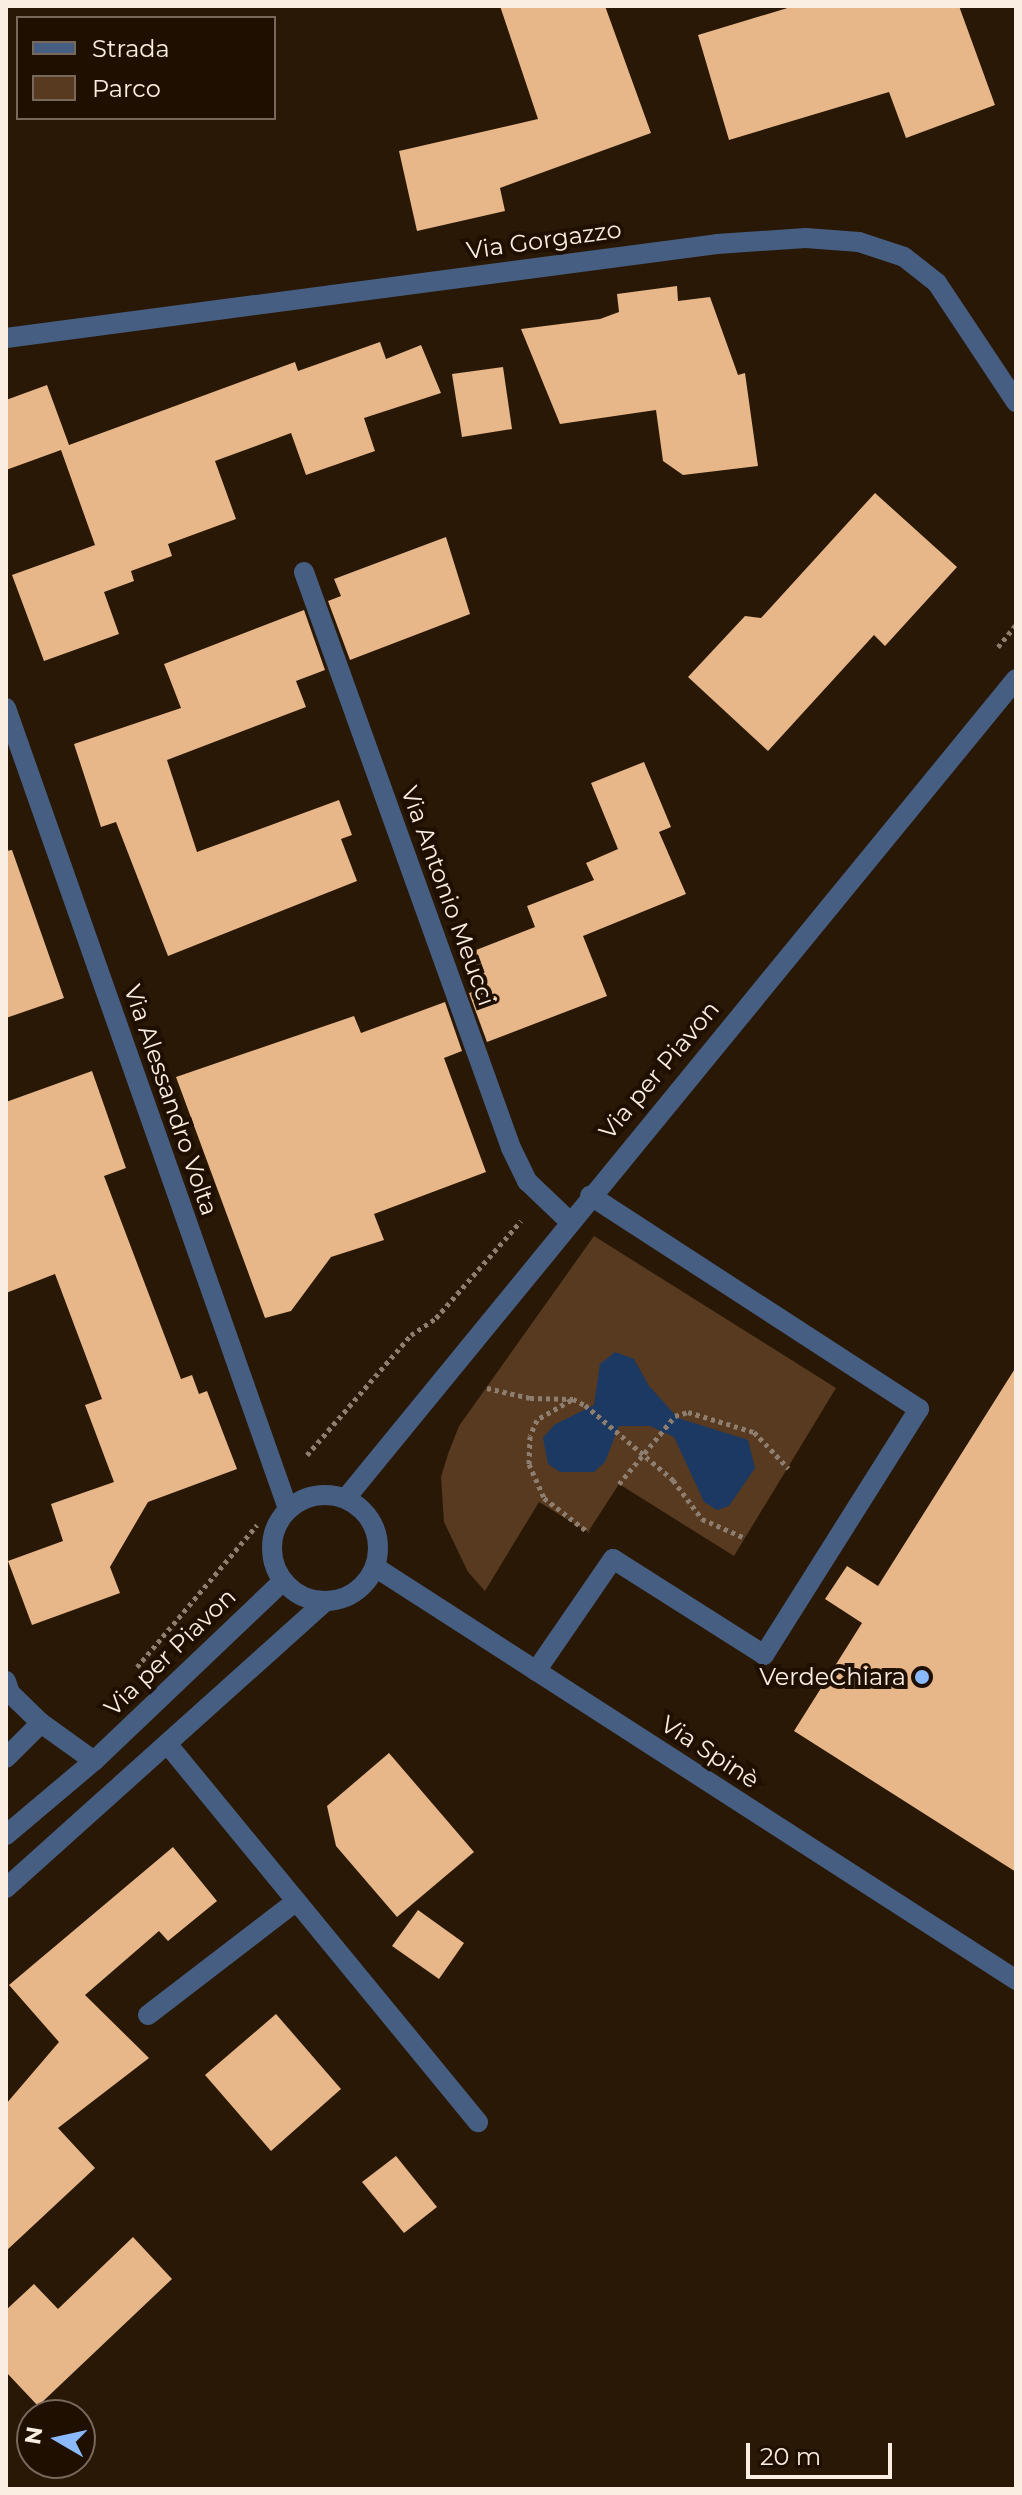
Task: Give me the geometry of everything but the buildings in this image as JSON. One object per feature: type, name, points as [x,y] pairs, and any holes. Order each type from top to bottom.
[{"type":"street","name":"Via Gorgazzo","points":[[6,338],[717,244],[806,238],[859,242],[904,257],[937,283],[1016,402]]},
{"type":"street","name":"Via Antonio Meucci","points":[[304,572],[511,1148],[527,1181],[569,1221]]},
{"type":"street","name":"Via per Piavon","points":[[346,1498],[590,1195],[1016,679]]},
{"type":"street","name":"Via Alessandro Volta","points":[[6,708],[288,1509]]},
{"type":"street","points":[[536,1671],[613,1559],[764,1655],[919,1409],[590,1195]]},
{"type":"street","points":[[6,1888],[169,1746],[325,1602],[356,1592],[375,1567],[377,1534],[360,1507],[346,1498],[315,1495],[288,1509],[273,1537],[275,1568],[294,1592],[325,1602]]},
{"type":"street","name":"Via Spinè","points":[[375,1567],[1016,1980]]},
{"type":"street","name":"Via per Piavon","points":[[6,1835],[94,1761],[283,1581]]},
{"type":"street","points":[[6,1681],[10,1693],[41,1723],[94,1761]]},
{"type":"street","points":[[6,1758],[41,1723]]},
{"type":"street","points":[[169,1746],[478,2122]]},
{"type":"street","points":[[148,2015],[295,1902]]},
{"type":"path","points":[[305,1458],[411,1335],[436,1318],[521,1221]]},
{"type":"path","points":[[487,1388],[530,1398],[573,1399],[617,1428],[642,1458],[673,1480],[702,1519],[745,1538]]},
{"type":"path","points":[[573,1399],[537,1420],[530,1436],[529,1464],[544,1498],[588,1532]]},
{"type":"path","points":[[619,1484],[675,1416],[688,1412],[747,1428],[762,1436],[788,1468]]},
{"type":"path","points":[[132,1671],[183,1618],[259,1521]]},
{"type":"green space","points":[[594,1236],[836,1388],[734,1556],[619,1484],[588,1532],[539,1502],[485,1591],[468,1572],[444,1522],[441,1477],[448,1454],[459,1426]]},
{"type":"water","points":[[615,1352],[634,1359],[649,1386],[678,1418],[748,1440],[755,1468],[729,1506],[717,1510],[704,1502],[674,1437],[650,1426],[619,1426],[605,1462],[594,1472],[560,1472],[548,1464],[543,1438],[554,1425],[594,1405],[600,1364]]},
{"type":"place","name":"VerdeChiara","points":[[922,1677]]}]
